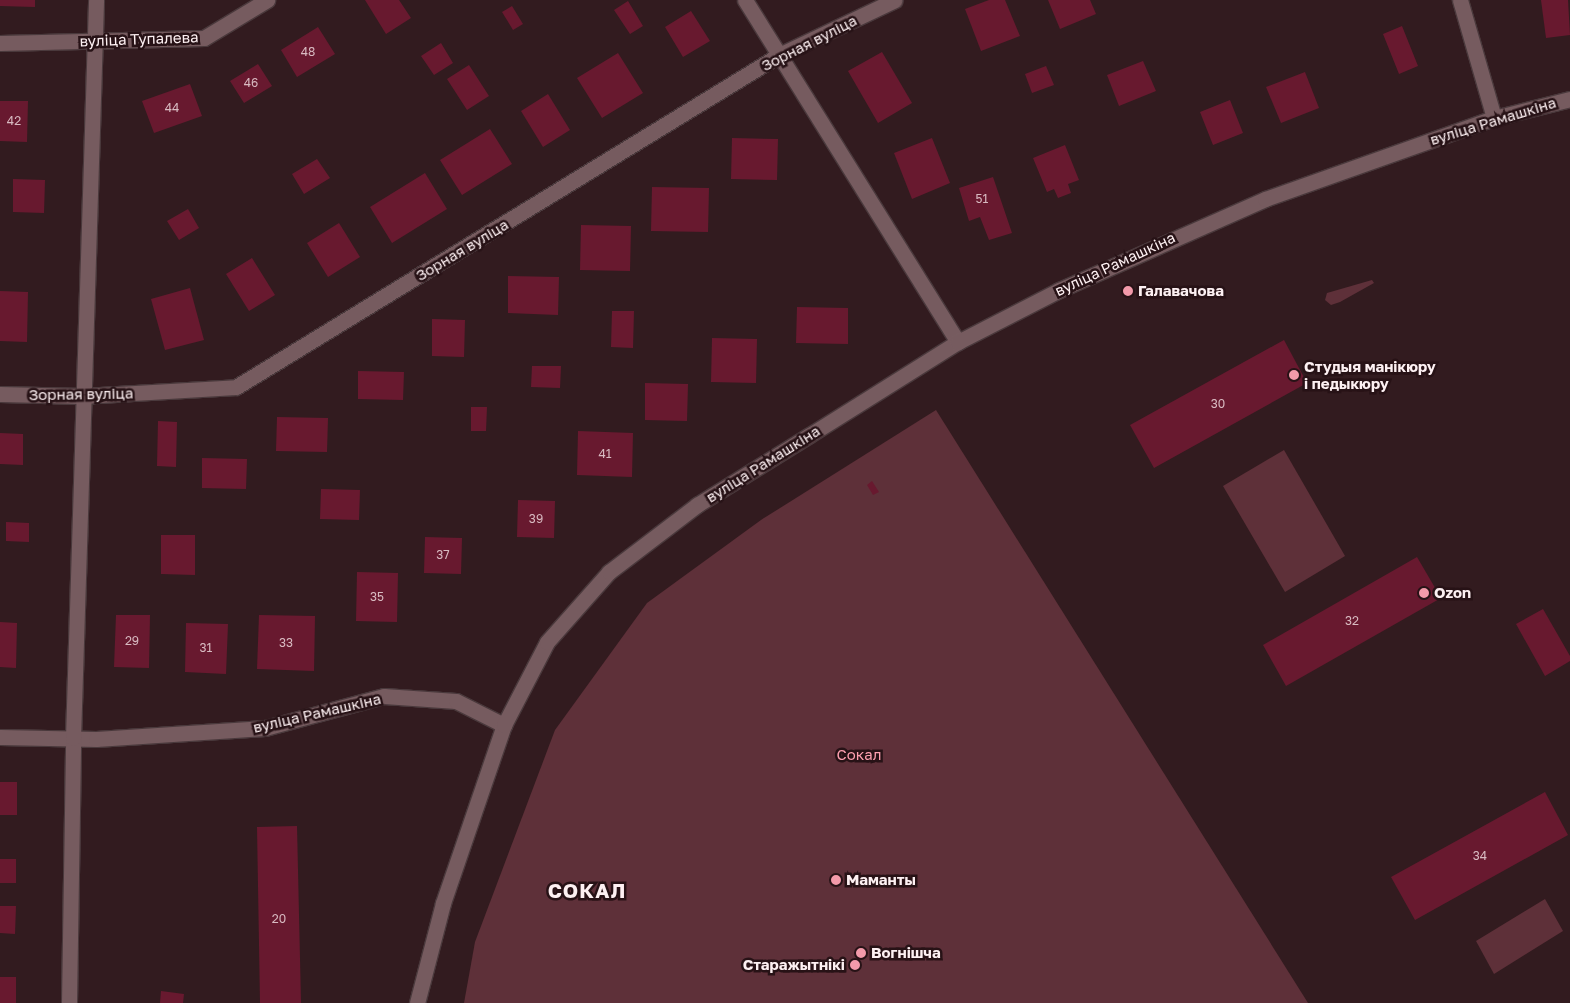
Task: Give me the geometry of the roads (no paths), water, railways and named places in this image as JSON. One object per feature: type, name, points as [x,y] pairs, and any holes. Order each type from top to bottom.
[{"type":"street","points":[[69,1003],[72,738],[96,0]]},
{"type":"street","name":"вуліца Тупалева","points":[[0,43],[204,38],[267,0]]},
{"type":"street","points":[[745,0],[958,342]]},
{"type":"street","name":"Зорная вуліца","points":[[0,394],[82,396],[236,387],[779,55],[895,0]]},
{"type":"street","points":[[1460,0],[1494,118]]},
{"type":"street","name":"вуліца Рамашкіна","points":[[0,736],[72,738],[265,728],[384,696],[456,702],[504,725],[547,642],[609,572],[698,505],[958,342],[1139,251],[1266,199],[1494,118],[1570,99]]},
{"type":"street","points":[[417,1003],[443,903],[504,725]]},
{"type":"place","name":"Галавачова","points":[[1128,291]]},
{"type":"place","name":"Студыя манікюру і педыкюру","points":[[1294,375]]},
{"type":"place","name":"Ozon","points":[[1424,593]]},
{"type":"place","name":"Маманты","points":[[836,880]]},
{"type":"place","name":"Вогнішча","points":[[861,953]]},
{"type":"place","name":"Старажытнікі","points":[[855,965]]},
{"type":"district","name":"СОКАЛ","points":[[587,890]]},
{"type":"park label","name":"Сокал","points":[[859,755]]}]
